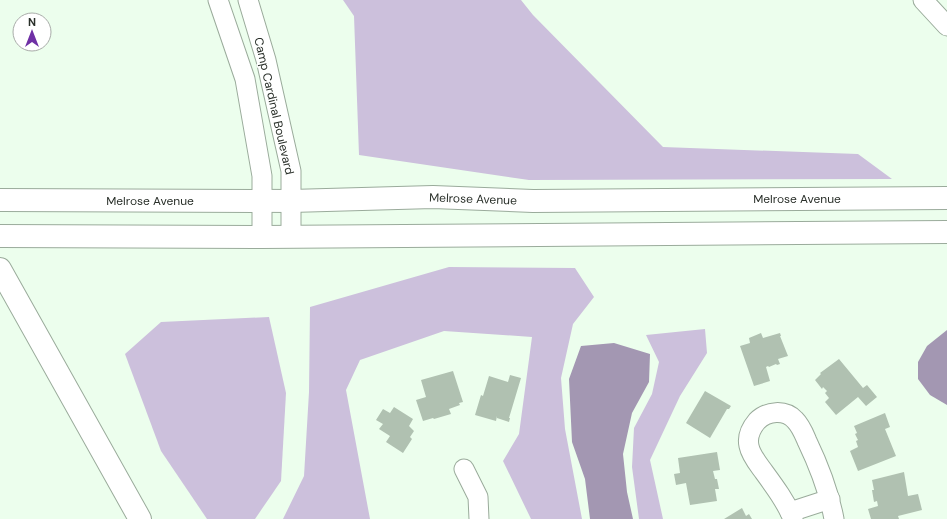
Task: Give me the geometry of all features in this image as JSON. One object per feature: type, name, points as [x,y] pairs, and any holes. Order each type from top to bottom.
[{"type":"main road","name":"Melrose Avenue","points":[[0,200],[291,201],[433,197],[532,201],[947,198]]},
{"type":"main road","points":[[0,236],[292,237],[947,232]]},
{"type":"main road","points":[[0,269],[140,519]]},
{"type":"street","name":"Camp Cardinal Boulevard","points":[[218,0],[245,79],[262,176],[262,237]]},
{"type":"street","name":"Camp Cardinal Boulevard","points":[[248,0],[266,60],[291,171],[292,237]]},
{"type":"street","points":[[923,0],[947,26]]},
{"type":"street","points":[[830,499],[792,515],[754,458],[749,446],[748,436],[753,425],[762,416],[773,413],[784,414],[795,419],[813,454],[830,499],[834,519]]},
{"type":"street","points":[[464,469],[478,497],[479,519]]},
{"type":"shaded area","points":[[343,0],[521,0],[533,15],[663,147],[858,154],[892,179],[529,180],[359,155],[354,16]]},
{"type":"shaded area","points":[[449,267],[575,268],[594,297],[573,324],[561,378],[565,429],[582,519],[531,519],[503,461],[519,434],[532,337],[444,331],[360,360],[346,390],[370,519],[283,519],[304,476],[309,392],[310,307]]},
{"type":"shaded area","points":[[269,317],[286,393],[281,481],[255,519],[207,519],[161,451],[125,354],[161,322]]},
{"type":"shaded area","points":[[705,329],[707,353],[680,396],[650,460],[663,519],[639,519],[632,467],[634,428],[652,394],[659,362],[646,335]]},
{"type":"shaded area","points":[[947,330],[947,405],[930,395],[918,379],[918,362],[927,346]]},
{"type":"shaded area","points":[[614,343],[650,354],[649,382],[632,413],[623,454],[627,492],[633,519],[590,519],[585,479],[572,442],[569,379],[581,346]]},
{"type":"building","points":[[761,333],[763,338],[780,333],[788,356],[778,359],[780,364],[766,367],[770,381],[754,386],[740,346],[750,343],[749,338]]},
{"type":"building","points":[[839,359],[863,388],[867,385],[877,397],[866,406],[858,397],[836,415],[825,402],[829,398],[825,393],[827,391],[823,387],[822,389],[815,380],[821,374],[820,373]]},
{"type":"building","points":[[453,371],[463,402],[459,403],[460,405],[449,409],[451,414],[423,421],[416,400],[426,397],[421,380]]},
{"type":"building","points":[[510,375],[521,378],[509,422],[497,418],[497,416],[496,421],[475,415],[489,376],[508,382]]},
{"type":"building","points":[[705,391],[731,406],[727,409],[710,438],[686,423]]},
{"type":"building","points":[[394,407],[413,419],[409,426],[414,431],[410,437],[412,439],[403,453],[386,442],[390,436],[379,429],[383,424],[376,420],[383,409],[390,413]]},
{"type":"building","points":[[885,413],[890,427],[885,429],[896,456],[858,471],[850,451],[858,447],[856,441],[858,440],[855,434],[857,433],[854,426]]},
{"type":"building","points":[[717,452],[720,470],[713,471],[715,479],[717,479],[719,489],[715,489],[717,501],[690,505],[686,483],[676,485],[674,474],[680,473],[678,458]]},
{"type":"building","points":[[904,472],[908,496],[918,494],[922,510],[898,516],[899,519],[871,519],[868,509],[878,506],[877,501],[874,502],[872,480]]},
{"type":"building","points":[[742,508],[746,516],[749,514],[752,519],[724,519]]}]
